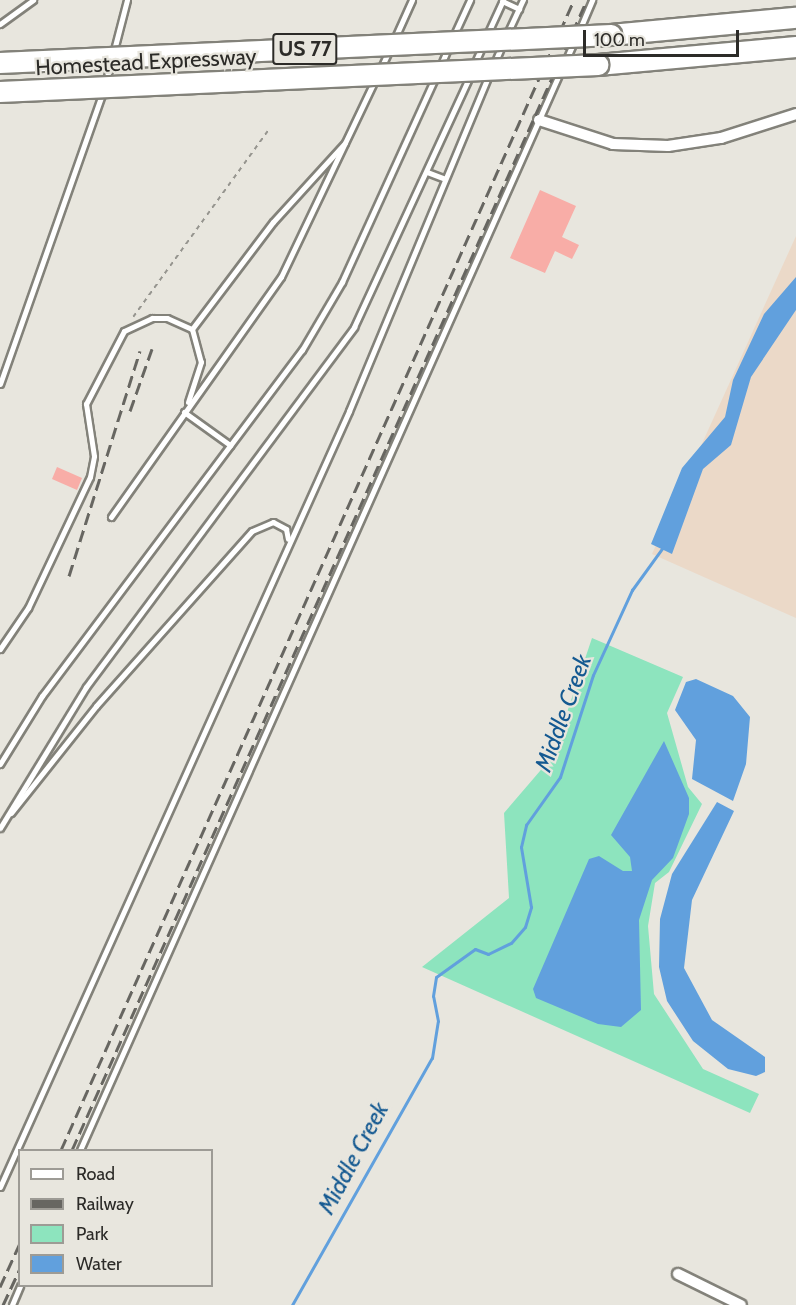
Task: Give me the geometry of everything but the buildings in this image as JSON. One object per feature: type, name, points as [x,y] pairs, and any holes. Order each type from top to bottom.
[{"type":"highway","name":"Homestead Expressway","points":[[0,63],[611,35],[796,18]]},
{"type":"highway","name":"Homestead Expressway","points":[[0,92],[598,65],[796,47]]},
{"type":"street","points":[[539,120],[614,144],[668,146],[721,138],[796,114]]},
{"type":"street","points":[[678,1274],[741,1305]]},
{"type":"lane","points":[[0,24],[33,0]]},
{"type":"lane","points":[[0,384],[98,108],[127,0]]},
{"type":"lane","points":[[111,517],[281,277],[352,133],[412,0]]},
{"type":"lane","points":[[0,764],[42,696],[302,350],[342,282],[470,0]]},
{"type":"lane","points":[[0,1187],[287,546],[523,0]]},
{"type":"lane","points":[[80,1149],[592,0]]},
{"type":"lane","points":[[0,828],[86,687],[354,327],[427,172],[503,1],[519,9]]},
{"type":"lane","points":[[192,329],[273,222],[352,133]]},
{"type":"lane","points":[[427,172],[445,180]]},
{"type":"lane","points":[[0,649],[28,608],[90,477],[94,456],[86,404],[123,331],[152,318],[167,318],[192,329]]},
{"type":"lane","points":[[184,412],[201,362],[192,329]]},
{"type":"lane","points":[[184,412],[230,445]]},
{"type":"lane","points":[[0,828],[96,706],[252,531],[280,524],[288,535],[287,546]]},
{"type":"lane","points":[[12,1305],[20,1287]]},
{"type":"path","points":[[123,331],[270,128]]},
{"type":"shaded area","points":[[796,236],[796,618],[652,554]]},
{"type":"green space","points":[[592,638],[683,677],[667,713],[688,787],[702,804],[669,872],[655,883],[648,926],[654,994],[703,1069],[759,1094],[750,1113],[422,967],[509,898],[504,813],[552,757]]},
{"type":"water","points":[[796,277],[796,310],[751,377],[731,445],[703,469],[672,554],[651,544],[682,468],[725,417],[733,380],[764,314]]},
{"type":"water","points":[[696,679],[733,696],[750,717],[746,764],[733,801],[692,779],[696,740],[675,710],[686,682]]},
{"type":"water","points":[[664,741],[689,798],[689,814],[673,858],[652,880],[639,920],[641,1010],[621,1027],[598,1024],[536,998],[533,989],[589,859],[599,856],[623,871],[632,871],[630,857],[611,835]]},
{"type":"water","points":[[717,802],[734,811],[692,900],[684,968],[712,1020],[765,1057],[765,1072],[756,1076],[728,1069],[693,1041],[667,1001],[659,967],[660,919],[672,874]]},
{"type":"waterway","name":"Middle Creek","points":[[292,1305],[432,1058],[438,1021],[433,996],[436,977],[475,949],[488,954],[511,943],[525,927],[531,907],[521,847],[526,825],[560,777],[593,675],[632,590],[663,547]]},
{"type":"railway","points":[[61,1149],[574,0]]},
{"type":"railway","points":[[72,1149],[587,0]]},
{"type":"railway","points":[[130,411],[152,349]]},
{"type":"railway","points":[[69,576],[140,351]]},
{"type":"railway","points":[[0,1287],[18,1247]]},
{"type":"railway","points":[[3,1305],[18,1273]]}]
